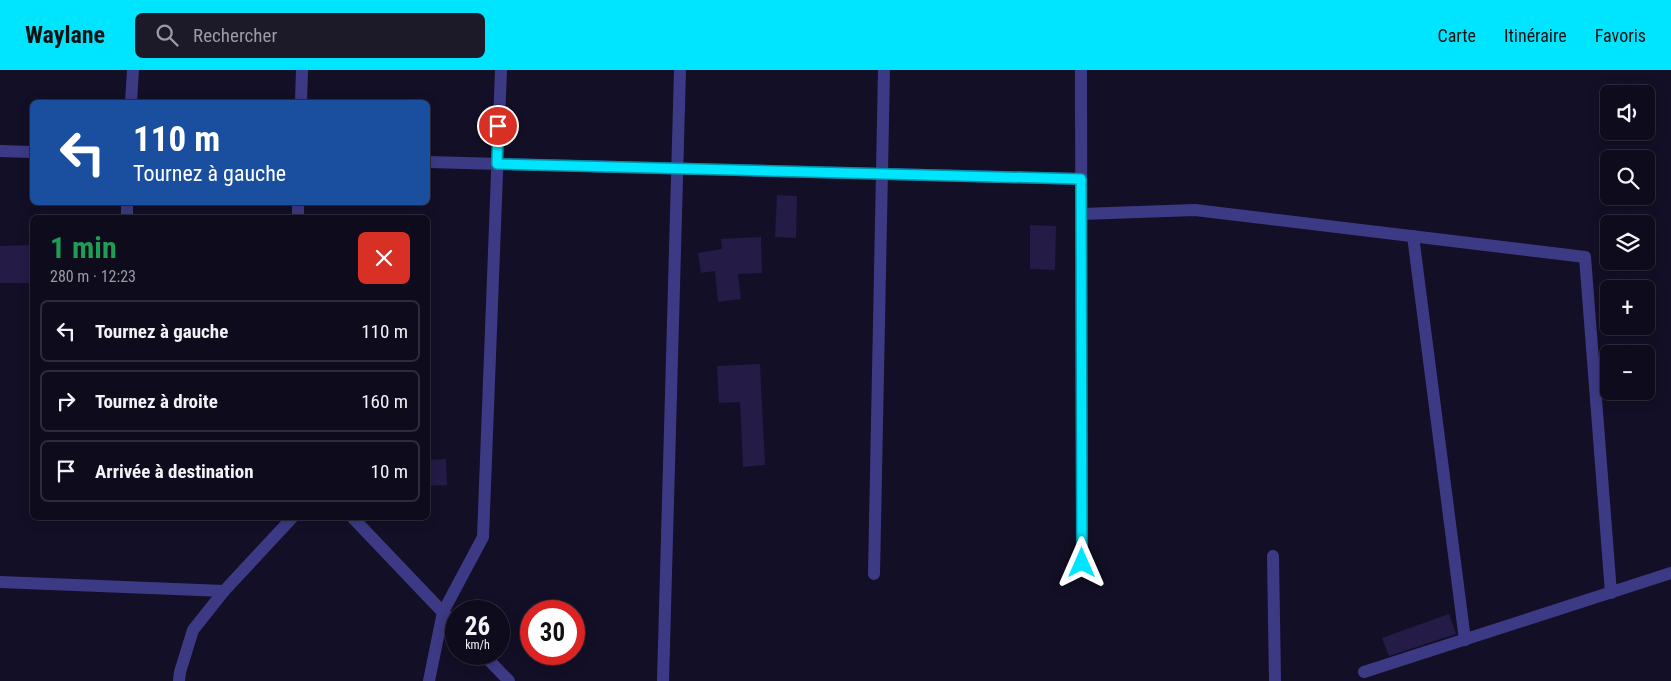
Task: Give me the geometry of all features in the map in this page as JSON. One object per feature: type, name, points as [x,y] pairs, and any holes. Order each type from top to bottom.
[{"type":"street","points":[[131,100],[132,70]]},
{"type":"street","points":[[301,100],[302,70]]},
{"type":"street","points":[[428,681],[443,612],[483,538],[500,70]]},
{"type":"street","points":[[663,681],[680,70]]},
{"type":"street","points":[[874,574],[884,70]]},
{"type":"street","points":[[1081,70],[1082,563]]},
{"type":"street","points":[[0,151],[30,152]]},
{"type":"street","points":[[430,162],[1081,179]]},
{"type":"street","points":[[1081,214],[1195,210],[1584,257],[1611,593]]},
{"type":"street","points":[[1413,236],[1465,640]]},
{"type":"street","points":[[179,681],[193,630],[224,591],[290,520]]},
{"type":"street","points":[[355,520],[443,612]]},
{"type":"street","points":[[1273,556],[1275,681]]},
{"type":"street","points":[[1364,672],[1671,573]]},
{"type":"street","points":[[0,582],[224,591]]},
{"type":"street","points":[[494,665],[509,681]]},
{"type":"building","points":[[777,195],[797,196],[796,238],[775,237]]},
{"type":"building","points":[[1030,225],[1056,226],[1055,270],[1030,269]]},
{"type":"building","points":[[761,237],[762,273],[738,274],[741,299],[718,302],[715,271],[701,273],[698,253],[722,249],[721,239]]},
{"type":"building","points":[[30,245],[30,283],[0,283],[0,246]]},
{"type":"building","points":[[760,364],[765,465],[743,467],[740,402],[719,403],[717,366]]},
{"type":"building","points":[[446,459],[447,485],[430,486],[430,460]]},
{"type":"building","points":[[1449,614],[1456,634],[1389,656],[1382,638]]},
{"type":"route","points":[[498,126],[497,164],[1081,179],[1082,563]]}]
